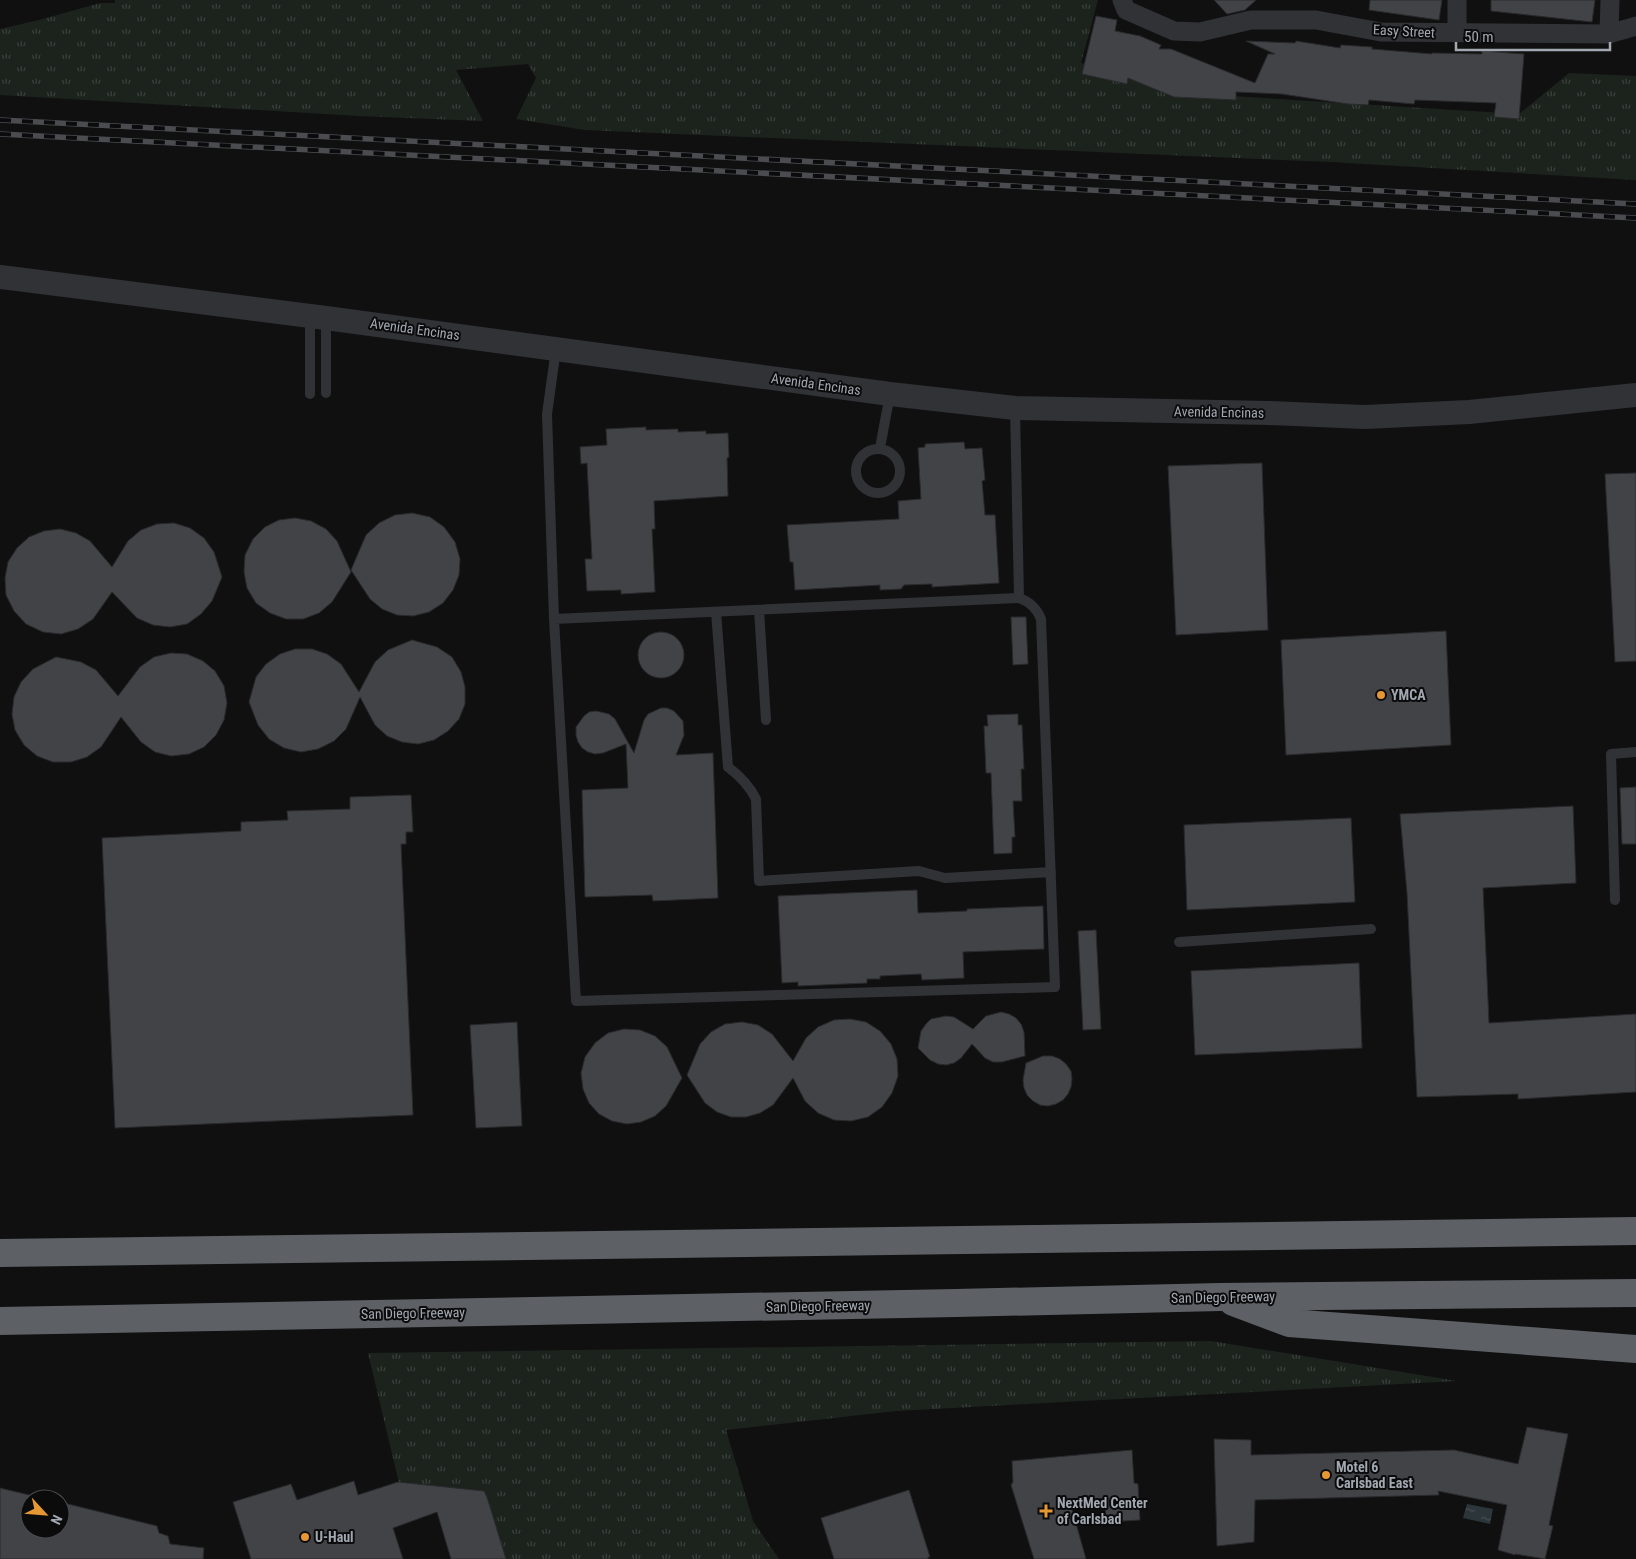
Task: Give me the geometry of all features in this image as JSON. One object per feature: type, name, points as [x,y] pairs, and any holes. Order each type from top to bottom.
[{"type":"highway","points":[[0,1253],[1636,1231]]},
{"type":"highway","name":"San Diego Freeway","points":[[0,1321],[956,1303],[1220,1296],[1636,1293]]},
{"type":"highway","points":[[1220,1296],[1289,1324],[1636,1349]]},
{"type":"street","name":"Easy Street","points":[[1122,0],[1126,10],[1174,31],[1200,32],[1251,20],[1316,20],[1381,32],[1609,34],[1636,26]]},
{"type":"street","points":[[1457,0],[1457,33]]},
{"type":"street","points":[[1609,34],[1610,0]]},
{"type":"street","name":"Avenida Encinas","points":[[0,277],[556,348],[890,394],[1015,408],[1269,413],[1365,417],[1469,412],[1636,395]]},
{"type":"lane","points":[[318,317],[326,393]]},
{"type":"lane","points":[[310,394],[318,317]]},
{"type":"lane","points":[[554,619],[1019,598],[1026,600],[1037,610],[1041,619],[1055,988],[576,1001],[554,619],[547,414],[556,348]]},
{"type":"lane","points":[[880,448],[890,394]]},
{"type":"lane","points":[[1015,408],[1019,598]]},
{"type":"lane","points":[[880,448],[894,454],[901,467],[898,482],[893,488],[880,493],[873,493],[860,485],[857,478],[856,464],[866,452],[880,448]]},
{"type":"lane","points":[[759,610],[766,720]]},
{"type":"lane","points":[[716,612],[728,767],[750,787],[756,799],[759,881],[919,871],[945,878],[1051,872]]},
{"type":"lane","points":[[1615,900],[1611,754],[1636,752]]},
{"type":"lane","points":[[1179,942],[1371,929]]},
{"type":"green space","points":[[115,0],[1098,0],[1081,63],[1183,93],[1519,114],[1569,73],[1636,76],[1636,180],[1331,162],[585,130],[516,119],[536,78],[528,64],[456,70],[483,121],[359,116],[0,95],[0,29],[100,3],[115,3]]},
{"type":"green space","points":[[1211,1341],[1457,1381],[896,1411],[726,1430],[753,1521],[779,1559],[506,1559],[484,1491],[399,1483],[368,1353]]},
{"type":"water","points":[[1467,1504],[1493,1509],[1490,1524],[1463,1518]]},
{"type":"building","points":[[1214,0],[1256,0],[1245,10],[1227,14]]},
{"type":"building","points":[[1370,0],[1442,0],[1439,20],[1369,10]]},
{"type":"building","points":[[1491,0],[1595,0],[1592,22],[1491,11]]},
{"type":"building","points":[[1096,16],[1117,20],[1115,31],[1140,36],[1161,45],[1159,49],[1171,49],[1255,83],[1268,54],[1275,54],[1246,41],[1295,43],[1296,41],[1340,48],[1341,45],[1372,47],[1372,49],[1432,54],[1482,54],[1482,51],[1524,54],[1519,119],[1494,117],[1496,103],[1415,100],[1414,104],[1369,100],[1368,105],[1348,104],[1282,94],[1236,92],[1236,100],[1174,97],[1128,78],[1127,84],[1082,74]]},
{"type":"building","points":[[646,427],[646,430],[678,429],[678,432],[706,431],[706,434],[728,433],[728,496],[654,501],[655,529],[652,529],[655,592],[621,594],[621,590],[587,591],[585,559],[592,559],[587,463],[581,464],[580,447],[607,445],[606,429]]},
{"type":"building","points":[[964,442],[965,449],[982,448],[985,480],[982,481],[985,515],[995,515],[999,583],[932,587],[932,584],[904,585],[901,589],[880,590],[880,585],[795,590],[793,562],[790,562],[787,525],[899,519],[898,501],[921,499],[918,448],[925,447],[925,444]]},
{"type":"building","points":[[1262,463],[1268,630],[1176,635],[1168,466]]},
{"type":"building","points":[[1636,473],[1636,661],[1615,662],[1605,474]]},
{"type":"building","points":[[412,513],[430,517],[444,527],[455,542],[460,559],[459,575],[453,590],[443,603],[429,612],[413,616],[397,615],[382,609],[370,599],[351,570],[366,535],[379,523],[395,515]]},
{"type":"building","points":[[295,518],[311,521],[326,529],[337,541],[351,572],[332,602],[319,613],[303,619],[286,619],[270,613],[256,603],[247,588],[244,572],[245,555],[253,539],[265,527],[279,520]]},
{"type":"building","points":[[174,523],[190,528],[204,538],[214,552],[222,577],[212,601],[201,614],[187,624],[170,627],[153,625],[137,618],[112,592],[93,619],[78,629],[61,634],[43,632],[26,624],[14,611],[6,595],[5,578],[8,562],[17,548],[29,537],[44,531],[60,529],[76,533],[90,541],[112,567],[128,541],[141,530],[157,524]]},
{"type":"building","points":[[1011,617],[1026,617],[1028,664],[1013,665]]},
{"type":"building","points":[[1446,631],[1451,745],[1286,755],[1281,640]]},
{"type":"building","points":[[661,632],[674,636],[680,642],[684,655],[680,668],[674,674],[661,678],[648,674],[642,668],[638,655],[642,642],[648,636]]},
{"type":"building","points":[[412,640],[437,647],[452,657],[461,672],[465,687],[465,704],[459,719],[448,731],[434,740],[418,744],[402,742],[387,736],[375,725],[360,697],[346,729],[334,741],[318,749],[301,752],[284,748],[269,739],[258,725],[249,702],[256,677],[266,664],[280,654],[295,649],[312,649],[327,654],[341,664],[359,692],[375,662],[388,650]]},
{"type":"building","points":[[171,653],[187,654],[203,661],[215,671],[224,686],[227,703],[224,720],[216,735],[204,747],[189,754],[171,756],[155,752],[141,742],[121,717],[101,747],[87,757],[71,762],[53,762],[37,756],[24,745],[15,730],[12,714],[14,697],[21,682],[33,669],[56,657],[81,662],[96,670],[118,696],[140,667],[154,657]]},
{"type":"building","points":[[661,708],[674,711],[683,721],[684,735],[676,755],[713,753],[718,898],[653,901],[652,895],[585,897],[582,790],[628,788],[626,744],[603,753],[595,754],[588,752],[578,742],[576,727],[589,712],[596,711],[609,714],[615,719],[634,753],[644,720],[648,714]]},
{"type":"building","points":[[1018,714],[1018,725],[1022,725],[1024,769],[1021,769],[1022,801],[1013,801],[1015,837],[1012,837],[1012,853],[994,854],[991,773],[986,773],[984,726],[988,726],[987,715]]},
{"type":"building","points":[[1636,787],[1636,844],[1622,844],[1620,788]]},
{"type":"building","points":[[411,795],[413,832],[406,832],[406,844],[401,844],[413,1115],[115,1128],[102,838],[241,831],[241,822],[288,820],[287,811],[350,809],[350,797]]},
{"type":"building","points":[[1573,806],[1576,883],[1483,888],[1489,1023],[1636,1014],[1636,1092],[1518,1099],[1518,1094],[1417,1097],[1407,893],[1400,814]]},
{"type":"building","points":[[1351,818],[1355,902],[1187,910],[1184,825]]},
{"type":"building","points":[[917,890],[918,913],[1043,906],[1044,949],[963,952],[964,978],[922,980],[921,974],[880,976],[880,979],[867,979],[867,983],[798,986],[798,982],[782,983],[778,896]]},
{"type":"building","points":[[1096,930],[1101,1029],[1083,1030],[1078,931]]},
{"type":"building","points":[[1359,963],[1362,1048],[1195,1055],[1191,971]]},
{"type":"building","points":[[1001,1012],[1016,1018],[1021,1024],[1024,1032],[1025,1056],[1002,1062],[993,1062],[985,1058],[972,1044],[961,1058],[954,1063],[946,1065],[930,1060],[918,1048],[921,1031],[931,1019],[946,1016],[954,1017],[973,1029],[986,1016]]},
{"type":"building","points":[[850,1019],[866,1022],[880,1031],[891,1044],[897,1059],[898,1076],[892,1093],[882,1107],[868,1117],[851,1121],[834,1120],[818,1113],[805,1101],[793,1078],[773,1105],[760,1113],[746,1117],[731,1117],[717,1112],[705,1103],[687,1075],[700,1044],[711,1032],[725,1024],[742,1022],[758,1025],[772,1034],[793,1061],[806,1038],[818,1027],[834,1020]]},
{"type":"building","points":[[517,1022],[522,1126],[476,1128],[470,1025]]},
{"type":"building","points":[[624,1029],[640,1030],[655,1036],[667,1047],[682,1078],[666,1106],[655,1116],[641,1122],[627,1124],[612,1121],[599,1114],[589,1103],[583,1089],[581,1073],[585,1057],[595,1043],[608,1033]]},
{"type":"building","points":[[1043,1056],[1052,1056],[1060,1059],[1071,1071],[1072,1079],[1068,1094],[1063,1100],[1048,1106],[1040,1105],[1027,1095],[1023,1080],[1026,1063]]},
{"type":"building","points":[[1527,1427],[1568,1434],[1549,1525],[1553,1526],[1545,1559],[1515,1555],[1498,1550],[1507,1505],[1438,1491],[1439,1495],[1255,1500],[1254,1542],[1217,1546],[1214,1439],[1251,1440],[1251,1455],[1454,1450],[1518,1464]]},
{"type":"building","name":"NextMed Center of Carlsbad","points":[[1132,1450],[1134,1483],[1138,1484],[1140,1520],[1106,1522],[1105,1498],[1070,1502],[1086,1559],[1034,1559],[1011,1485],[1013,1482],[1012,1461]]},
{"type":"building","points":[[354,1481],[358,1495],[398,1482],[484,1491],[506,1559],[451,1559],[437,1512],[393,1528],[403,1559],[251,1559],[233,1502],[291,1484],[297,1500]]},
{"type":"building","points":[[0,1488],[20,1493],[20,1539],[70,1539],[70,1504],[157,1526],[159,1533],[168,1536],[170,1544],[204,1548],[203,1559],[0,1559]]},
{"type":"building","points":[[909,1490],[930,1557],[928,1559],[834,1559],[821,1518]]},
{"type":"railway","points":[[0,120],[1636,204]]},
{"type":"railway","points":[[0,134],[1636,218]]},
{"type":"place","name":"YMCA","points":[[1381,695]]},
{"type":"place","name":"Motel 6 Carlsbad East","points":[[1326,1475]]},
{"type":"place","name":"NextMed Center of Carlsbad","points":[[1046,1511]]},
{"type":"place","name":"U-Haul","points":[[305,1537]]}]
